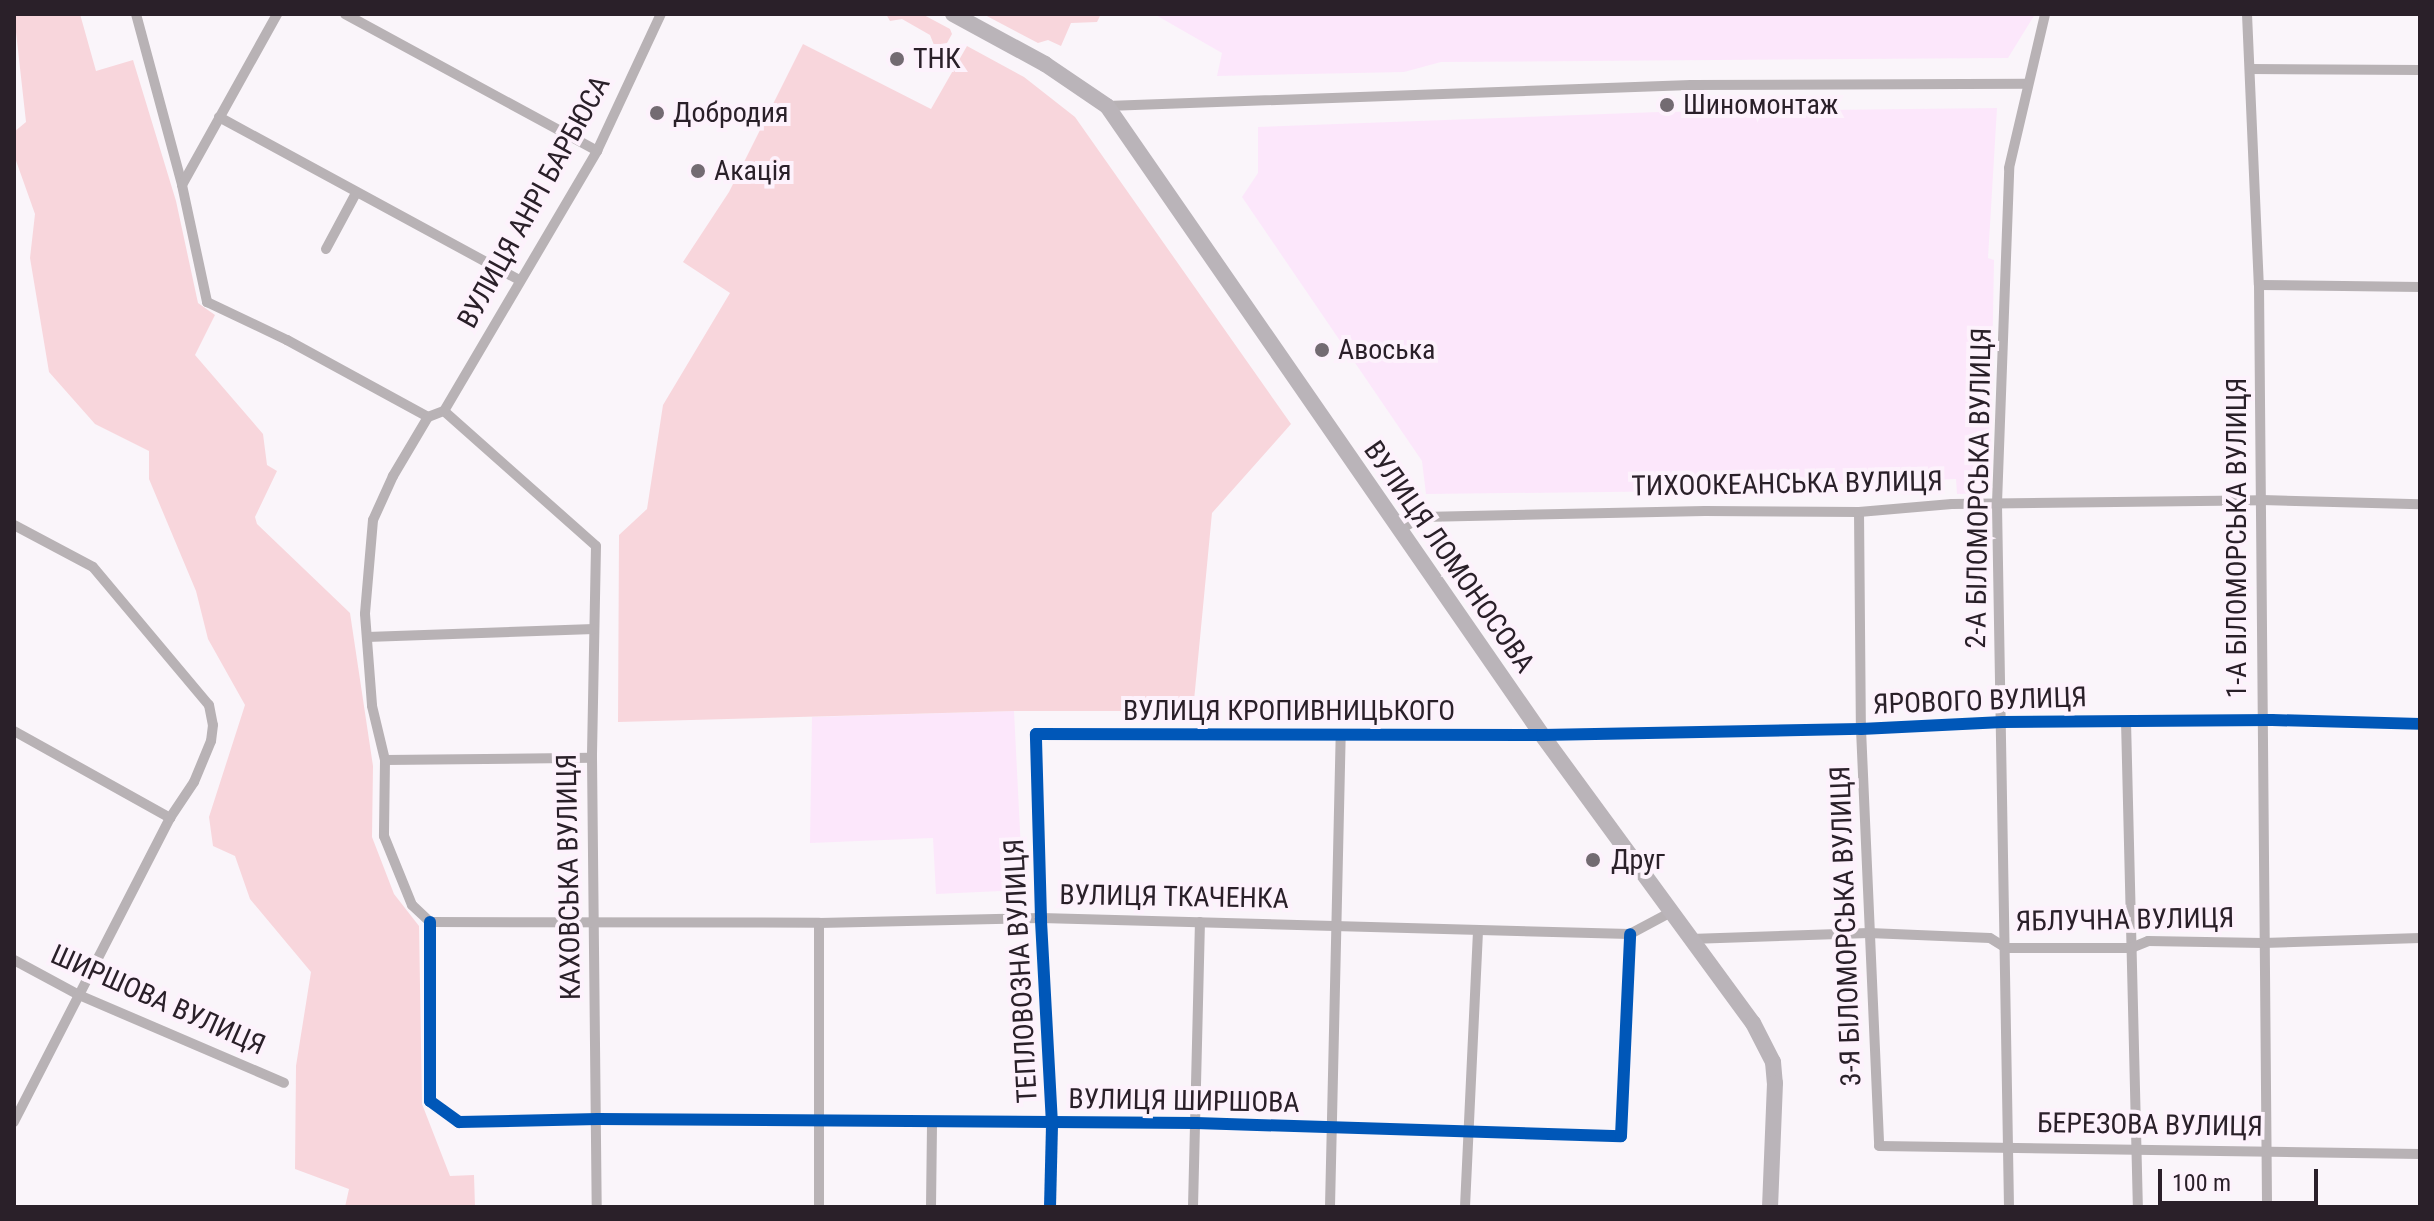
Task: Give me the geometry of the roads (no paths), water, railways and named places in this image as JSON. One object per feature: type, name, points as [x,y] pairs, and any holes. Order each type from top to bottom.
[{"type":"main road","name":"ВУЛИЦЯ ЛОМОНОСОВА","points":[[955,14],[1045,64],[1107,106],[1542,735],[1753,1023],[1773,1062],[1775,1114],[1770,1207]]},
{"type":"street","points":[[136,14],[182,185],[207,302],[287,340],[428,417]]},
{"type":"street","points":[[182,185],[277,14]]},
{"type":"street","points":[[345,14],[597,151]]},
{"type":"street","name":"2-А БІЛОМОРСЬКА ВУЛИЦЯ","points":[[2009,1207],[1997,503],[2009,168],[2045,14]]},
{"type":"street","name":"1-А БІЛОМОРСЬКА ВУЛИЦЯ","points":[[2247,14],[2259,285],[2264,1152],[2267,1207]]},
{"type":"street","name":"ВУЛИЦЯ АНРІ БАРБЮСА","points":[[444,411],[597,151],[657,15]]},
{"type":"street","points":[[2250,69],[2420,70]]},
{"type":"street","points":[[1107,106],[1691,85],[2027,84]]},
{"type":"street","points":[[219,117],[519,280]]},
{"type":"street","points":[[326,249],[356,193]]},
{"type":"street","points":[[2259,285],[2420,287]]},
{"type":"street","points":[[430,922],[412,905],[384,836],[385,760],[372,706],[367,637],[373,520],[393,476],[428,417],[444,411]]},
{"type":"street","name":"КАХОВСЬКА ВУЛИЦЯ","points":[[444,411],[596,546],[592,758],[597,1207]]},
{"type":"street","name":"ТИХООКЕАНСЬКА ВУЛИЦЯ","points":[[1398,530],[1422,517],[1705,511],[1859,512],[1997,503],[2262,500],[2420,504]]},
{"type":"street","name":"3-Я БІЛОМОРСЬКА ВУЛИЦЯ","points":[[1859,512],[1861,729],[1879,1146]]},
{"type":"street","points":[[14,525],[93,567],[209,705],[213,725],[211,741],[194,782],[170,818],[14,1122]]},
{"type":"street","points":[[367,637],[594,629]]},
{"type":"street","name":"ЯРОВОГО ВУЛИЦЯ","points":[[1542,735],[1861,729],[2003,722],[2261,720],[2420,724]]},
{"type":"street","points":[[2126,721],[2138,1207]]},
{"type":"street","points":[[14,731],[170,818]]},
{"type":"street","name":"ВУЛИЦЯ КРОПИВНИЦЬКОГО","points":[[1036,734],[1542,735]]},
{"type":"street","name":"ТЕПЛОВОЗНА ВУЛИЦЯ","points":[[1036,734],[1041,918],[1052,1124],[1050,1207]]},
{"type":"street","points":[[1330,1207],[1341,736]]},
{"type":"street","points":[[385,760],[592,758]]},
{"type":"street","name":"ВУЛИЦЯ ТКАЧЕНКА","points":[[430,922],[819,923],[1041,918],[1630,934],[1671,912]]},
{"type":"street","name":"ВУЛИЦЯ ШИРШОВА","points":[[430,922],[430,1101],[459,1122],[598,1119],[932,1124],[1196,1123],[1621,1136],[1630,934]]},
{"type":"street","points":[[1193,1207],[1200,922]]},
{"type":"street","points":[[819,923],[819,1207]]},
{"type":"street","points":[[1465,1207],[1466,1132],[1478,930]]},
{"type":"street","name":"ЯБЛУЧНА ВУЛИЦЯ","points":[[1690,939],[1869,933],[1990,938],[2006,948],[2131,948],[2148,941],[2263,943],[2420,938]]},
{"type":"street","name":"ШИРШОВА ВУЛИЦЯ","points":[[14,960],[79,995],[284,1083]]},
{"type":"street","points":[[931,1207],[932,1124]]},
{"type":"street","name":"БЕРЕЗОВА ВУЛИЦЯ","points":[[1879,1146],[2008,1145],[2420,1154]]},
{"type":"place","name":"ТНК","points":[[897,59]]},
{"type":"place","name":"Шиномонтаж","points":[[1667,105]]},
{"type":"place","name":"Добродия","points":[[657,113]]},
{"type":"place","name":"Акація","points":[[698,171]]},
{"type":"place","name":"Авоська","points":[[1322,350]]},
{"type":"place","name":"Друг","points":[[1593,860]]}]
